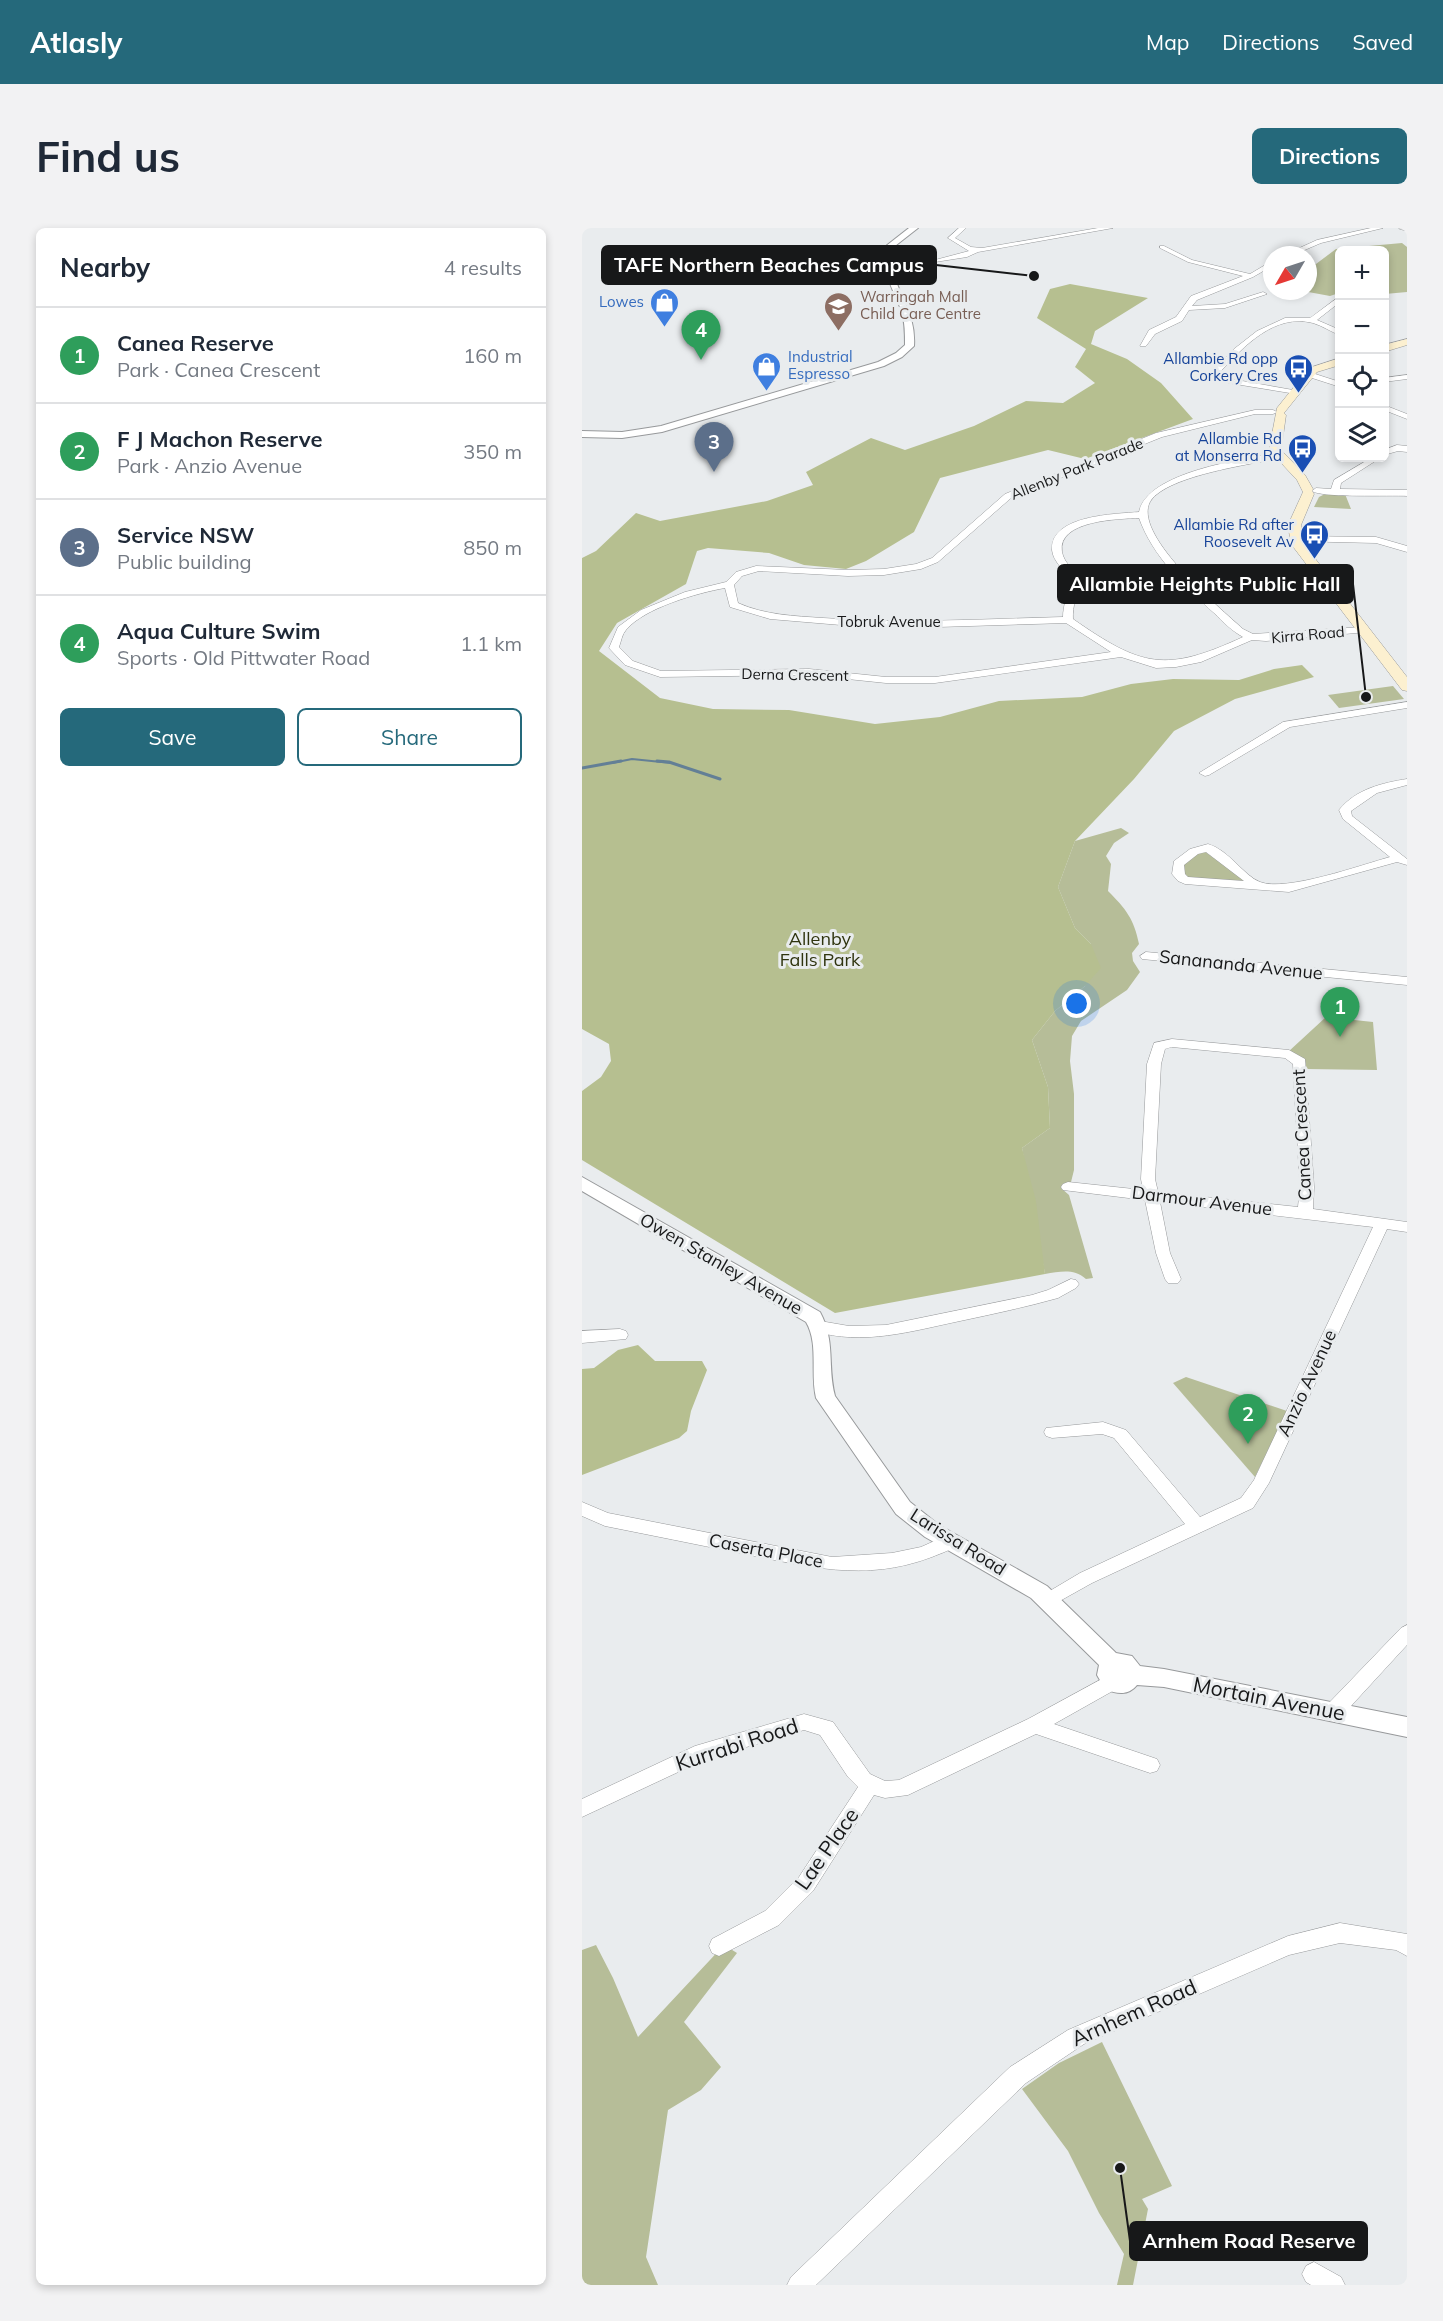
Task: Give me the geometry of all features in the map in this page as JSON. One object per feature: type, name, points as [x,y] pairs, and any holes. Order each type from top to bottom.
[{"type":"main road","points":[[1389,347],[1407,342]]},
{"type":"main road","points":[[1335,362],[1319,366],[1309,374],[1278,412],[1275,446],[1278,456],[1305,482],[1311,491],[1294,526],[1294,539],[1407,687]]},
{"type":"street","points":[[582,434],[614,435],[662,429],[838,378],[881,364],[899,355],[909,346],[910,328],[892,279],[890,252],[892,248],[890,246],[914,228]]},
{"type":"street","points":[[892,248],[920,228]]},
{"type":"street","points":[[963,228],[951,238],[976,250]]},
{"type":"street","points":[[937,261],[967,255],[976,250],[1110,228]]},
{"type":"street","points":[[1308,246],[1319,241],[1380,228]]},
{"type":"street","points":[[1402,228],[1407,229]]},
{"type":"street","points":[[1162,247],[1190,261],[1251,276]]},
{"type":"street","points":[[1143,344],[1152,332],[1179,319],[1194,298],[1263,270]]},
{"type":"street","points":[[1187,308],[1222,309],[1263,294]]},
{"type":"street","points":[[1311,320],[1337,300]]},
{"type":"street","points":[[1293,392],[1229,381],[1217,375],[1217,371],[1239,347],[1257,333],[1282,322],[1311,320],[1335,331]]},
{"type":"street","points":[[1309,374],[1335,382]]},
{"type":"street","points":[[1389,379],[1407,377]]},
{"type":"street","points":[[1388,408],[1407,417]]},
{"type":"street","name":"Allenby Park Parade","points":[[729,584],[739,574],[759,568],[848,573],[884,572],[918,567],[935,560],[1008,496],[1160,435],[1255,412],[1278,412]]},
{"type":"street","points":[[1389,451],[1407,449]]},
{"type":"street","points":[[1251,637],[1210,656],[1175,667],[1149,665],[1122,654],[1068,620],[1066,612],[1072,582],[1056,552],[1057,540],[1066,530],[1090,520],[1143,515],[1146,501],[1169,483],[1192,474],[1278,456]]},
{"type":"street","points":[[1335,492],[1337,482],[1370,462]]},
{"type":"street","points":[[1311,491],[1407,493]]},
{"type":"street","name":"Kirra Road","points":[[1143,515],[1153,539],[1173,567],[1239,631],[1251,637],[1266,638],[1363,630]]},
{"type":"street","points":[[1294,539],[1383,541],[1407,549]]},
{"type":"street","name":"Tobruk Avenue","points":[[729,584],[733,605],[749,613],[771,617],[857,625],[1068,620]]},
{"type":"street","name":"Derna Crescent","points":[[729,584],[690,592],[641,615],[622,628],[614,648],[629,663],[660,674],[809,672],[909,681],[935,680],[1122,654]]},
{"type":"street","points":[[1205,773],[1287,724],[1407,705]]},
{"type":"street","points":[[1403,862],[1347,817],[1345,810],[1375,788],[1407,782]]},
{"type":"street","points":[[1258,887],[1228,861],[1208,848],[1194,851],[1178,864],[1177,873],[1185,880],[1258,887],[1300,887],[1403,862]]},
{"type":"street","name":"Sanananda Avenue","points":[[1146,956],[1407,981]]},
{"type":"street","name":"Canea Crescent","points":[[1150,1194],[1148,1179],[1154,1064],[1160,1046],[1187,1043],[1289,1054],[1300,1062],[1307,1187],[1305,1213]]},
{"type":"street","name":"Owen Stanley Avenue","points":[[582,1183],[808,1313],[820,1327],[849,1332],[886,1331],[1038,1299],[1071,1284]]},
{"type":"street","name":"Darmour Avenue","points":[[1068,1187],[1150,1194],[1407,1227]]},
{"type":"street","points":[[1150,1194],[1163,1253],[1173,1279]]},
{"type":"street","name":"Anzio Avenue","points":[[1049,1600],[1086,1578],[1238,1509],[1255,1494],[1382,1225]]},
{"type":"street","name":"Larissa Road","points":[[820,1327],[822,1383],[831,1406],[903,1508],[916,1520],[1026,1583],[1049,1600],[1118,1673]]},
{"type":"street","points":[[582,1337],[620,1335]]},
{"type":"street","points":[[1052,1432],[1103,1428],[1120,1434],[1197,1526]]},
{"type":"street","name":"Caserta Place","points":[[582,1509],[604,1519],[832,1564],[853,1564],[913,1556],[931,1551],[950,1541]]},
{"type":"street","points":[[1333,1712],[1407,1633]]},
{"type":"street","points":[[870,1785],[890,1791],[902,1789],[1035,1725],[1118,1673]]},
{"type":"street","name":"Mortain Avenue","points":[[1118,1673],[1164,1678],[1407,1727]]},
{"type":"street","name":"Kurrabi Road","points":[[582,1808],[702,1752],[804,1722],[825,1728],[854,1771],[870,1785]]},
{"type":"street","points":[[1035,1725],[1060,1736],[1120,1752],[1150,1765]]},
{"type":"street","name":"Lae Place","points":[[719,1946],[771,1918],[806,1884],[870,1785]]},
{"type":"street","name":"Arnhem Road","points":[[799,2285],[1018,2075],[1076,2037],[1288,1946],[1340,1932],[1400,1941],[1407,1946]]},
{"type":"green space","points":[[1402,243],[1407,247],[1407,292],[1389,294],[1389,246],[1369,246]]},
{"type":"green space","points":[[1335,250],[1335,294],[1330,296],[1317,294],[1317,263]]},
{"type":"green space","name":"Allenby Falls Park","points":[[1070,284],[1148,298],[1095,331],[1091,344],[1127,359],[1161,383],[1193,419],[1085,459],[1048,450],[940,478],[914,532],[866,561],[846,569],[804,565],[769,553],[708,548],[697,551],[686,584],[617,623],[599,651],[660,698],[713,709],[789,710],[875,724],[940,717],[999,701],[1082,697],[1131,684],[1173,679],[1239,680],[1274,669],[1302,665],[1314,677],[1235,699],[1174,731],[1134,779],[1075,841],[1058,887],[1075,928],[1091,944],[1101,968],[1085,986],[1055,1011],[1032,1040],[1048,1087],[1050,1128],[1022,1148],[1036,1201],[1045,1274],[835,1313],[582,1160],[582,1091],[601,1077],[611,1061],[609,1044],[582,1029],[582,558],[596,551],[636,513],[660,521],[767,501],[813,485],[806,472],[871,438],[905,450],[974,426],[1026,401],[1063,403],[1095,383],[1075,367],[1086,349],[1037,318],[1050,289]]},
{"type":"green space","points":[[1325,494],[1345,494],[1351,509],[1314,507],[1319,497]]},
{"type":"green space","points":[[1393,686],[1404,699],[1339,708],[1328,695]]},
{"type":"green space","points":[[1121,828],[1129,833],[1114,843],[1106,856],[1111,864],[1108,891],[1124,909],[1135,928],[1139,944],[1132,953],[1133,961],[1140,972],[1127,990],[1081,1021],[1072,1036],[1070,1061],[1074,1094],[1074,1170],[1071,1182],[1062,1185],[1061,1188],[1069,1195],[1093,1278],[1086,1279],[1076,1273],[1066,1272],[1045,1274],[1022,1148],[1050,1128],[1048,1087],[1032,1040],[1055,1011],[1085,986],[1091,944],[1075,928],[1058,887],[1075,841]]},
{"type":"green space","points":[[1203,850],[1245,882],[1185,877],[1184,863]]},
{"type":"green space","points":[[1326,1017],[1373,1022],[1377,1070],[1307,1069],[1305,1062],[1288,1052]]},
{"type":"green space","points":[[638,1345],[655,1361],[702,1361],[707,1370],[691,1411],[687,1431],[679,1438],[582,1475],[582,1369],[594,1368],[618,1350]]},
{"type":"green space","points":[[1186,1377],[1287,1411],[1255,1477],[1173,1383]]},
{"type":"green space","points":[[596,1945],[638,2037],[724,1945],[737,1953],[684,2022],[721,2067],[701,2090],[668,2110],[646,2257],[658,2285],[584,2285],[582,2279],[582,1950]]},
{"type":"green space","points":[[1102,2042],[1172,2186],[1142,2199],[1148,2209],[1133,2285],[1117,2285],[1124,2254],[1099,2213],[1068,2151],[1022,2089],[1059,2063]]},
{"type":"waterway","points":[[612,763],[632,759],[671,763]]},
{"type":"waterway","points":[[582,768],[621,761]]},
{"type":"waterway","points":[[657,761],[669,762],[720,779]]},
{"type":"place","name":"TAFE Northern Beaches Campus","points":[[1034,276]]},
{"type":"place","name":"Lowes","points":[[665,328]]},
{"type":"place","name":"Warringah Mall Child Care Centre","points":[[839,332]]},
{"type":"place","name":"Aqua Culture Swim","points":[[701,360]]},
{"type":"place","name":"Industrial Espresso","points":[[767,392]]},
{"type":"place","name":"Allambie Rd opp Corkery Cres","points":[[1299,394]]},
{"type":"place","name":"Service NSW","points":[[714,472]]},
{"type":"place","name":"Allambie Rd at Monserra Rd","points":[[1303,474]]},
{"type":"place","name":"Allambie Rd after Roosevelt Av","points":[[1315,560]]},
{"type":"place","name":"Allambie Heights Public Hall","points":[[1366,697]]},
{"type":"place","name":"Canea Reserve","points":[[1340,1037]]},
{"type":"place","name":"F J Machon Reserve","points":[[1248,1444]]},
{"type":"place","name":"Arnhem Road Reserve","points":[[1120,2168]]}]
